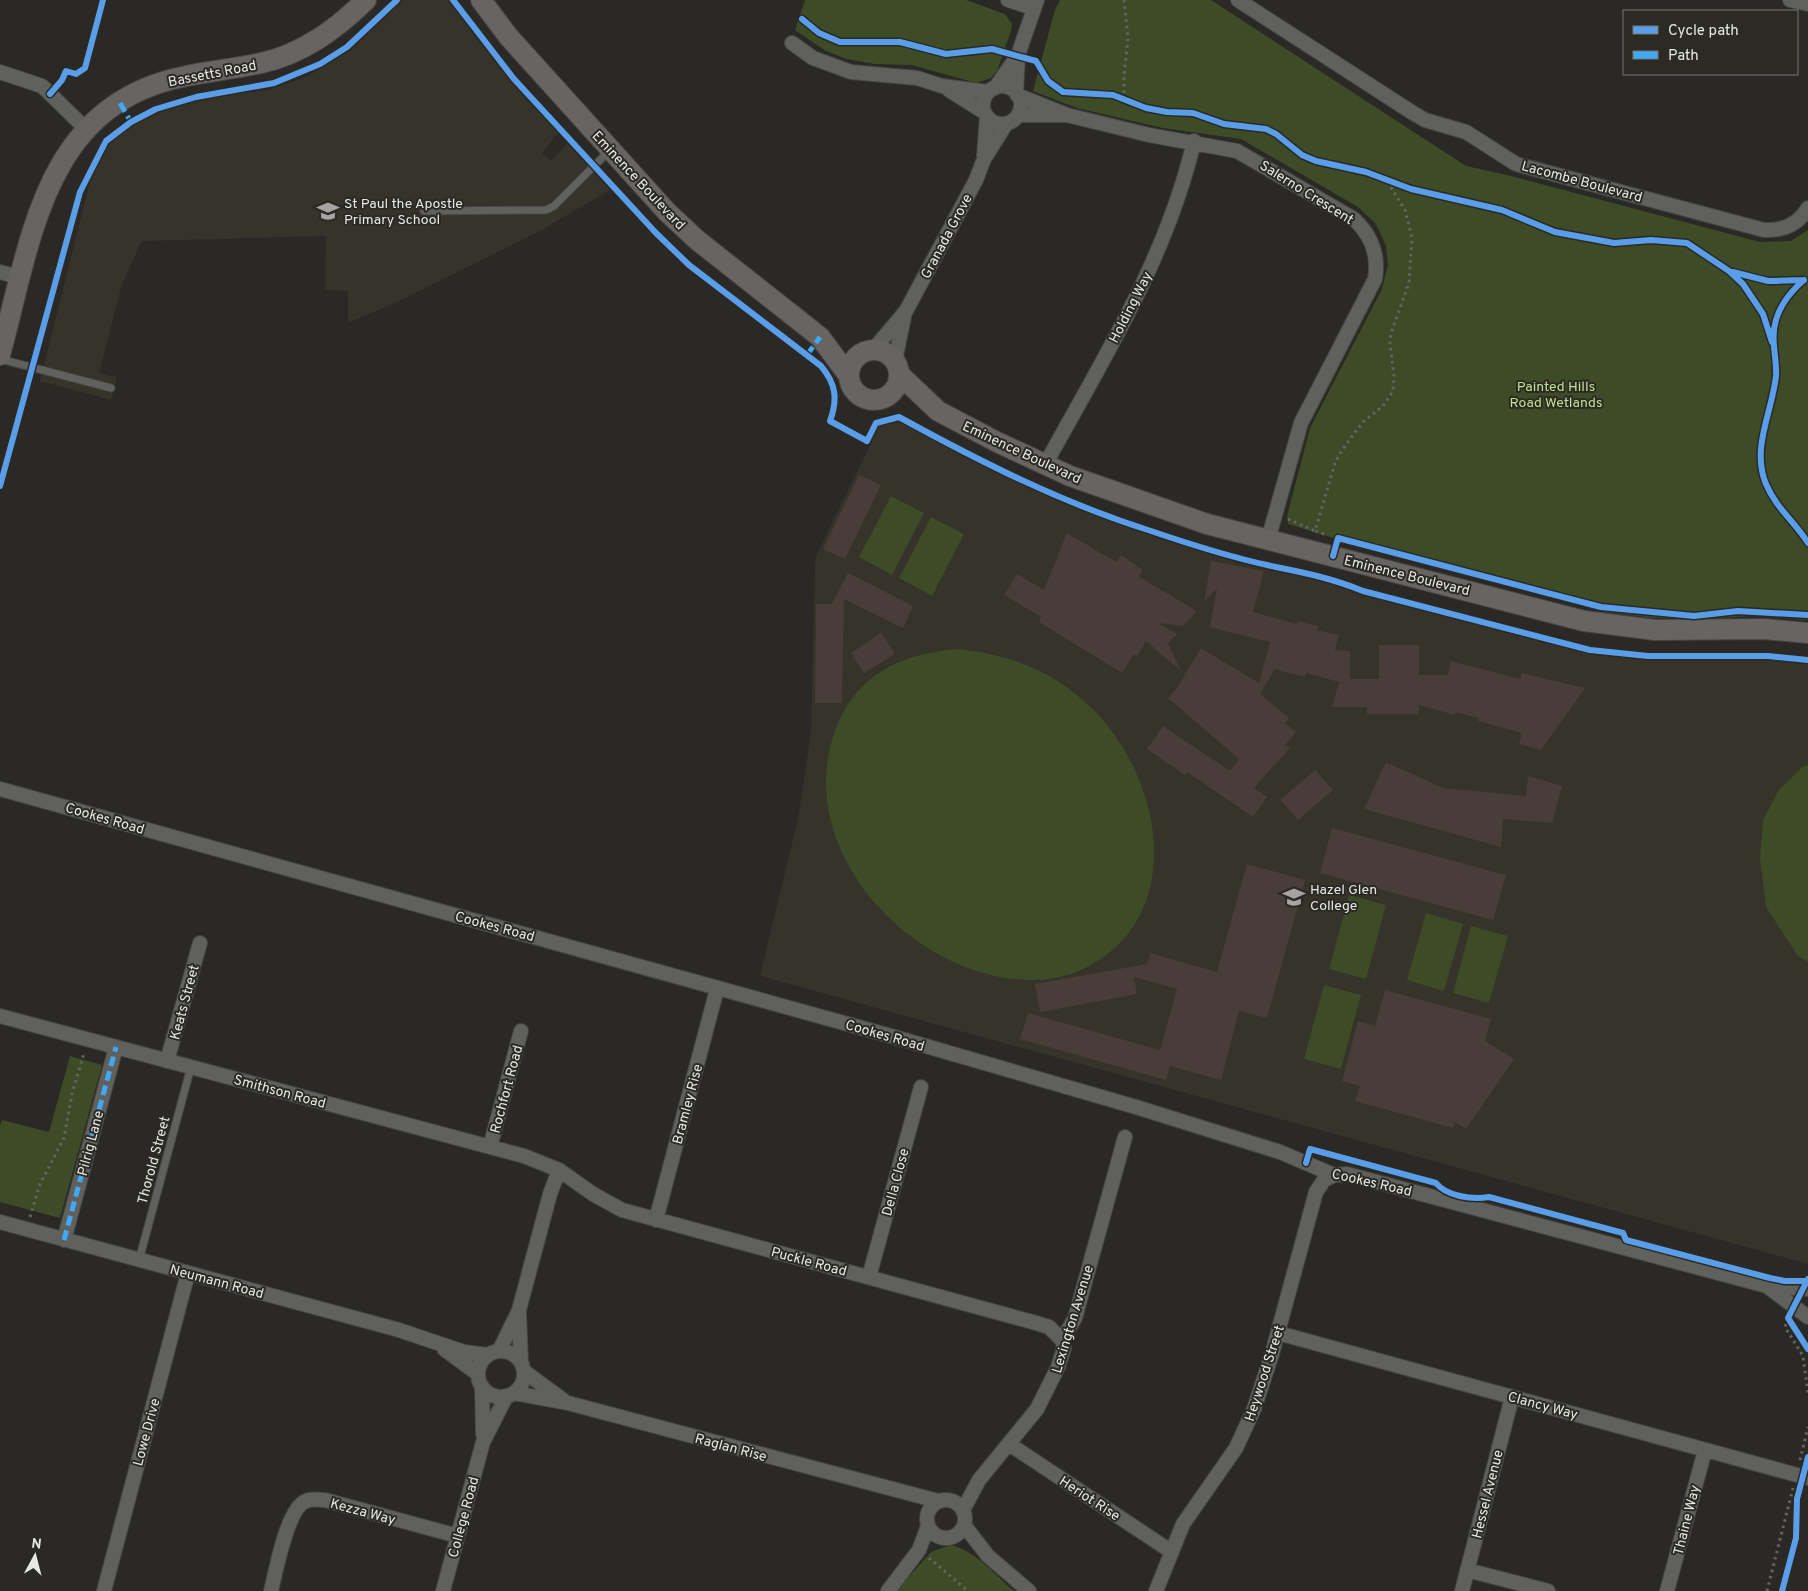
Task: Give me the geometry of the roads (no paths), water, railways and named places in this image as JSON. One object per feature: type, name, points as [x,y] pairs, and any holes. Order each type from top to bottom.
[{"type":"street","name":"Bassetts Road","points":[[0,357],[44,194],[64,158],[86,129],[120,103],[160,84],[181,77],[263,63],[310,44],[332,30],[366,0]]},
{"type":"street","name":"Eminence Boulevard","points":[[481,0],[508,36],[667,212],[697,240],[820,337],[849,376]]},
{"type":"street","points":[[942,86],[996,123],[1006,124],[1018,115],[1020,104],[1017,94],[1018,55],[1035,4],[1008,0]]},
{"type":"street","name":"Lacombe Boulevard","points":[[1238,0],[1413,113],[1425,120],[1466,132],[1516,164],[1764,230],[1784,229],[1803,217],[1808,208]]},
{"type":"street","points":[[1790,0],[1808,4]]},
{"type":"street","points":[[792,44],[813,58],[851,72],[917,78],[942,86],[992,90],[1007,87],[1017,94]]},
{"type":"street","points":[[986,115],[984,102],[1018,55]]},
{"type":"street","points":[[0,72],[35,82],[42,86],[86,129]]},
{"type":"street","name":"Salerno Crescent","points":[[1017,94],[1067,115],[1149,135],[1194,141],[1236,151],[1253,159],[1354,219],[1364,229],[1375,254],[1375,279],[1301,423],[1268,540]]},
{"type":"street","name":"Granada Grove","points":[[984,159],[986,115]]},
{"type":"street","name":"Salerno Crescent","points":[[1018,115],[1067,115]]},
{"type":"street","name":"Granada Grove","points":[[867,351],[906,311],[976,180],[984,159],[1006,124]]},
{"type":"street","name":"Holding Way","points":[[1046,465],[1129,310],[1161,245],[1185,180],[1194,141]]},
{"type":"street","points":[[0,272],[21,278]]},
{"type":"street","name":"Granada Grove","points":[[897,368],[906,311]]},
{"type":"street","name":"Eminence Boulevard","points":[[820,337],[867,351]]},
{"type":"street","points":[[867,351],[886,353],[897,368],[895,388],[884,398],[870,400],[858,394],[850,382],[849,376],[852,362],[867,351]]},
{"type":"street","name":"Eminence Boulevard","points":[[897,368],[938,411]]},
{"type":"street","name":"Eminence Boulevard","points":[[884,398],[938,411],[966,427],[1046,465],[1164,510],[1268,540],[1336,547],[1548,612],[1619,627],[1681,631],[1764,629],[1808,633]]},
{"type":"street","name":"Cookes Road","points":[[0,789],[1136,1107],[1280,1152],[1334,1175],[1346,1174],[1767,1286],[1808,1290]]},
{"type":"street","name":"Keats Street","points":[[167,1061],[200,943]]},
{"type":"street","name":"Bramley Rise","points":[[656,1220],[717,989]]},
{"type":"street","name":"Smithson Road","points":[[0,1016],[490,1147],[559,1170]]},
{"type":"street","name":"Rochfort Road","points":[[490,1147],[521,1031]]},
{"type":"street","name":"Pilrig Lane","points":[[64,1240],[116,1047]]},
{"type":"street","name":"Della Close","points":[[869,1277],[921,1087]]},
{"type":"street","name":"Lexington Avenue","points":[[963,1510],[978,1480],[1037,1409],[1050,1385],[1062,1356],[1062,1340],[1075,1318],[1125,1137]]},
{"type":"street","points":[[519,1310],[523,1367],[520,1388],[510,1395],[492,1395],[480,1380],[482,1360],[493,1353],[519,1310],[550,1194],[559,1170]]},
{"type":"street","name":"Puckle Road","points":[[559,1170],[607,1203],[622,1210],[1043,1325],[1054,1331],[1062,1340]]},
{"type":"street","name":"Heywood Street","points":[[1156,1591],[1190,1511],[1223,1467],[1245,1429],[1263,1384],[1316,1192],[1324,1180],[1334,1175]]},
{"type":"street","name":"Neumann Road","points":[[1,1226],[27,1230],[399,1330],[464,1352],[493,1353]]},
{"type":"street","name":"Lowe Drive","points":[[104,1591],[188,1273]]},
{"type":"street","name":"Cookes Road","points":[[1767,1286],[1791,1312],[1808,1317]]},
{"type":"street","name":"Clancy Way","points":[[1278,1333],[1802,1476]]},
{"type":"street","name":"Neumann Road","points":[[433,1342],[480,1380]]},
{"type":"street","points":[[493,1353],[512,1353],[523,1367]]},
{"type":"street","name":"Raglan Rise","points":[[523,1367],[568,1404]]},
{"type":"street","name":"College Road","points":[[443,1591],[483,1442],[484,1416],[480,1380]]},
{"type":"street","name":"Raglan Rise","points":[[510,1395],[568,1404],[893,1491],[944,1501]]},
{"type":"street","name":"College Road","points":[[483,1442],[510,1395]]},
{"type":"street","name":"Hessel Avenue","points":[[1462,1591],[1512,1396]]},
{"type":"street","name":"Heriot Rise","points":[[1009,1444],[1172,1552]]},
{"type":"street","name":"Thaine Way","points":[[1667,1591],[1704,1450]]},
{"type":"street","name":"Lexington Avenue","points":[[944,1501],[978,1480]]},
{"type":"street","name":"Raglan Rise","points":[[893,1491],[927,1521]]},
{"type":"street","name":"Kezza Way","points":[[271,1591],[292,1516],[300,1504],[306,1500],[325,1500],[458,1536]]},
{"type":"street","points":[[888,1591],[919,1550],[933,1505],[944,1501],[963,1510],[964,1525],[988,1556],[1029,1591]]},
{"type":"street","points":[[927,1521],[946,1538],[988,1556]]},
{"type":"street","points":[[919,1550],[957,1535],[964,1525]]},
{"type":"street","points":[[1468,1570],[1548,1591]]},
{"type":"lane","points":[[424,211],[546,210],[554,206],[610,150]]},
{"type":"lane","points":[[0,357],[111,388]]},
{"type":"lane","name":"Thorold Street","points":[[139,1260],[191,1067]]},
{"type":"place","name":"St Paul the Apostle Primary School","points":[[328,211]]},
{"type":"place","name":"Hazel Glen College","points":[[1294,897]]},
{"type":"park label","name":"Painted Hills Road Wetlands","points":[[1556,394]]}]
